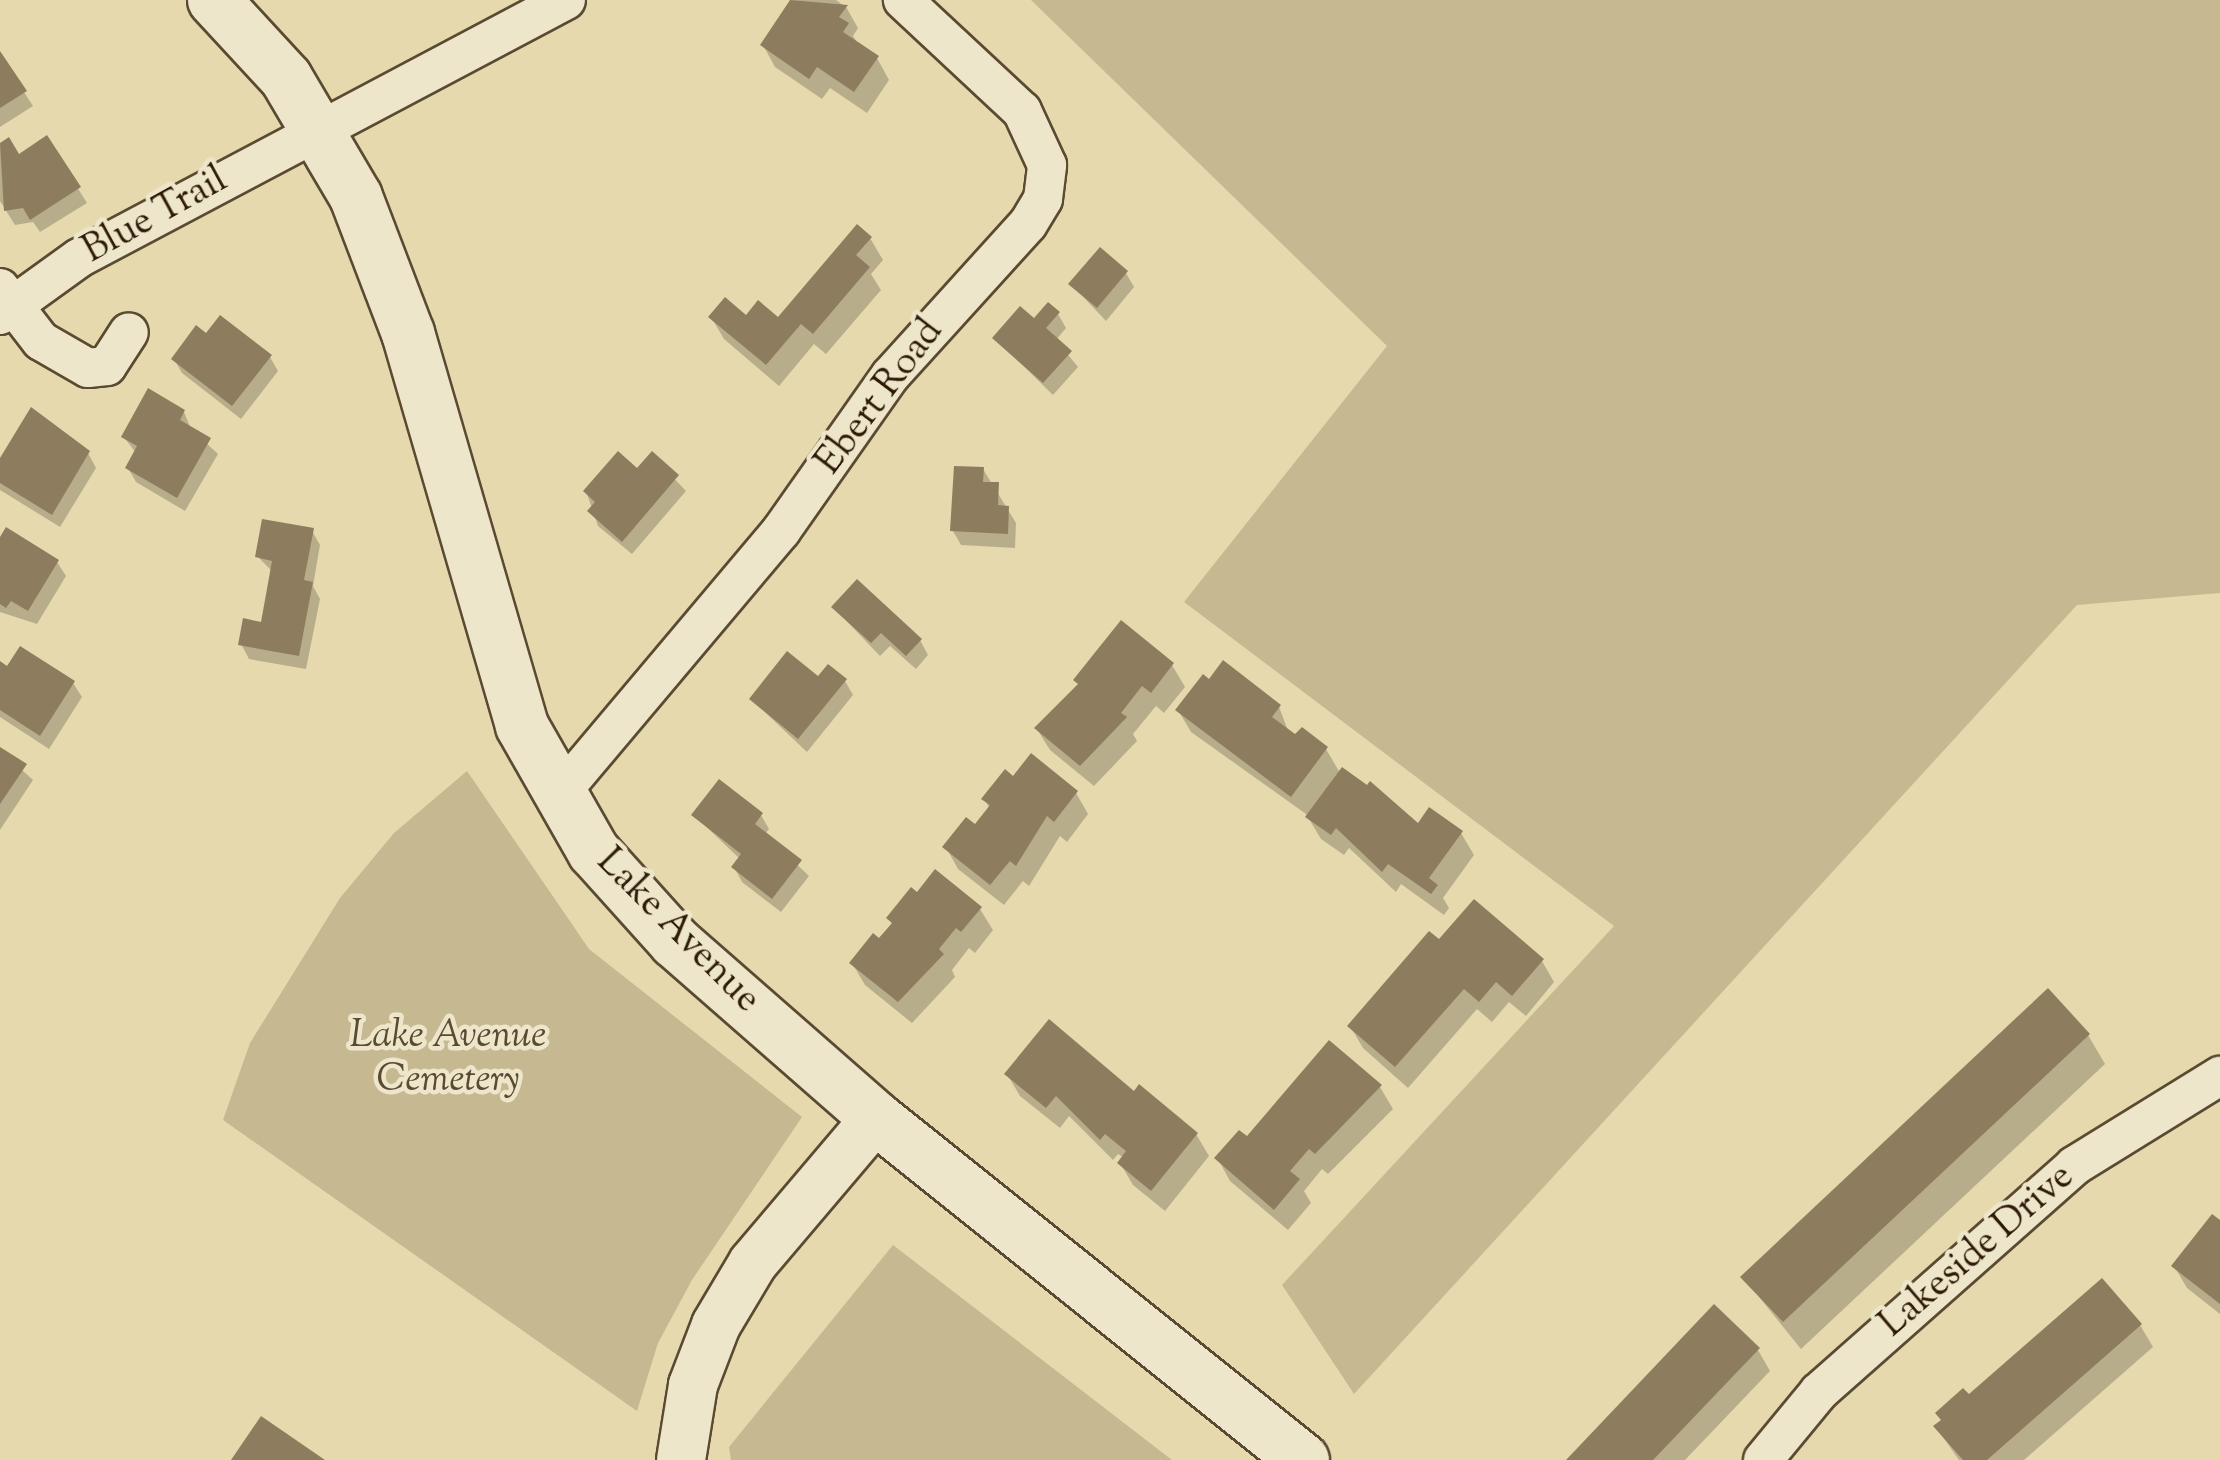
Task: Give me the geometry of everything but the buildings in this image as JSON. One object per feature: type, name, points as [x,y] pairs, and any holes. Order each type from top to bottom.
[{"type":"main road","name":"Lake Avenue","points":[[214,0],[286,78],[356,197],[391,284],[522,726],[557,797],[594,852],[662,928],[876,1118],[1304,1460]]},
{"type":"street","name":"Blue Trail","points":[[3,302],[317,127],[566,0]]},
{"type":"street","name":"Ebert Road","points":[[557,797],[781,531],[890,376],[1028,224],[1043,199],[1047,165],[1022,112],[904,0]]},
{"type":"street","points":[[3,302],[41,341],[88,368],[107,366],[130,332]]},
{"type":"street","name":"Lakeside Drive","points":[[1763,1460],[1819,1392],[1952,1270],[2074,1166],[2215,1087]]},
{"type":"street","points":[[681,1460],[693,1385],[716,1326],[752,1263],[876,1118]]},
{"type":"green space","points":[[1031,0],[2220,0],[2220,593],[2077,605],[1354,1394],[1282,1285],[1614,926],[1184,602],[1387,346]]},
{"type":"green space","name":"Lake Avenue Cemetery","points":[[467,771],[589,949],[802,1117],[692,1280],[658,1343],[637,1411],[223,1120],[250,1043],[340,898],[394,833]]},
{"type":"green space","points":[[893,1245],[1172,1460],[731,1460],[729,1447]]}]
